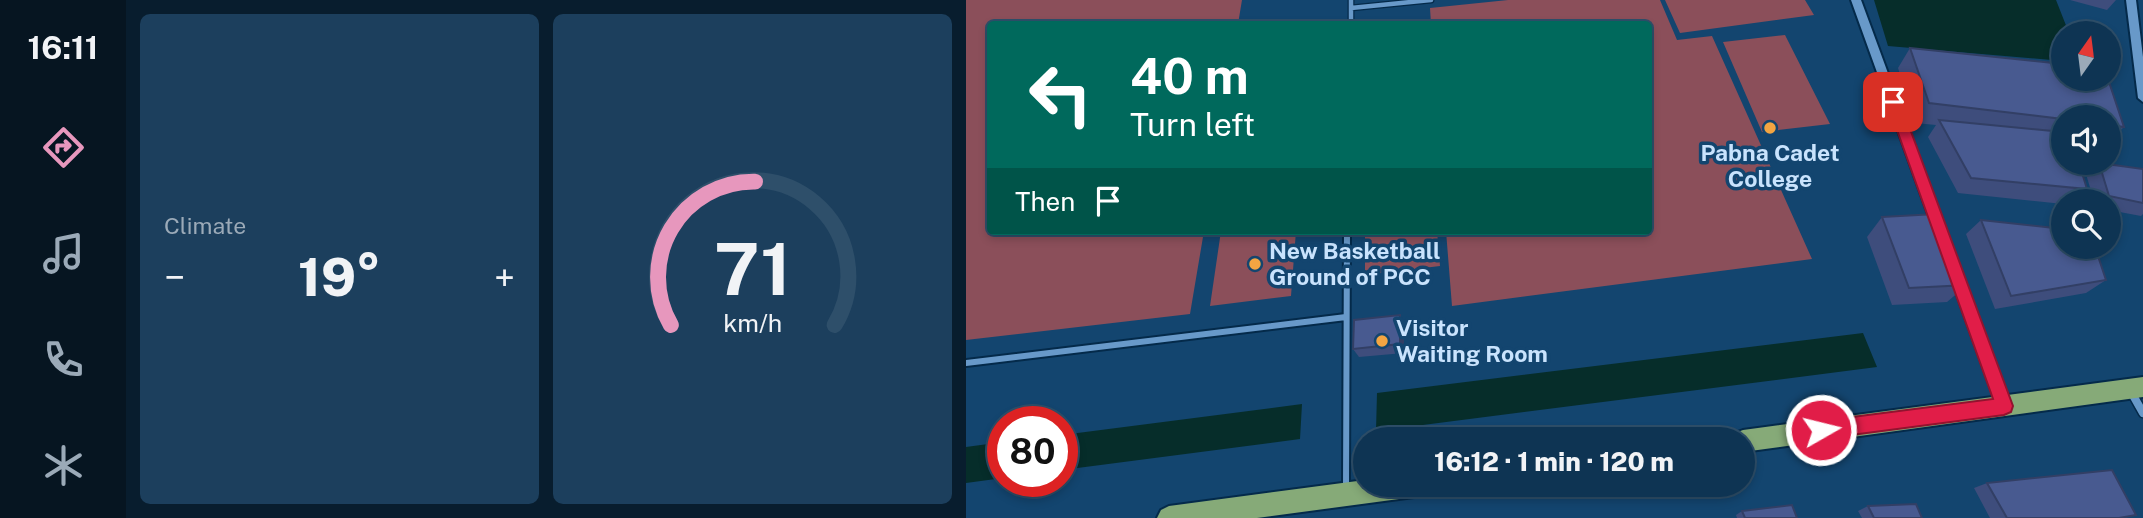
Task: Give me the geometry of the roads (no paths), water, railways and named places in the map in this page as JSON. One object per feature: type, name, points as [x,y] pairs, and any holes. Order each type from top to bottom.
[{"type":"highway","points":[[1755,439],[2137,388]]},
{"type":"highway","points":[[1169,518],[1353,493]]},
{"type":"street","points":[[1856,0],[1942,236]]},
{"type":"street","points":[[2131,0],[2143,98]]},
{"type":"street","points":[[1952,262],[2004,406]]},
{"type":"street","points":[[2137,388],[2143,413]]},
{"type":"lane","points":[[1351,0],[1351,21]]},
{"type":"lane","points":[[1351,8],[1431,0]]},
{"type":"lane","points":[[1346,494],[1348,235]]},
{"type":"lane","points":[[966,363],[1346,317]]},
{"type":"place","name":"Pabna Cadet College","points":[[1770,128]]},
{"type":"place","name":"New Basketball Ground of PCC","points":[[1255,264]]},
{"type":"place","name":"Visitor Waiting Room","points":[[1382,341]]}]
